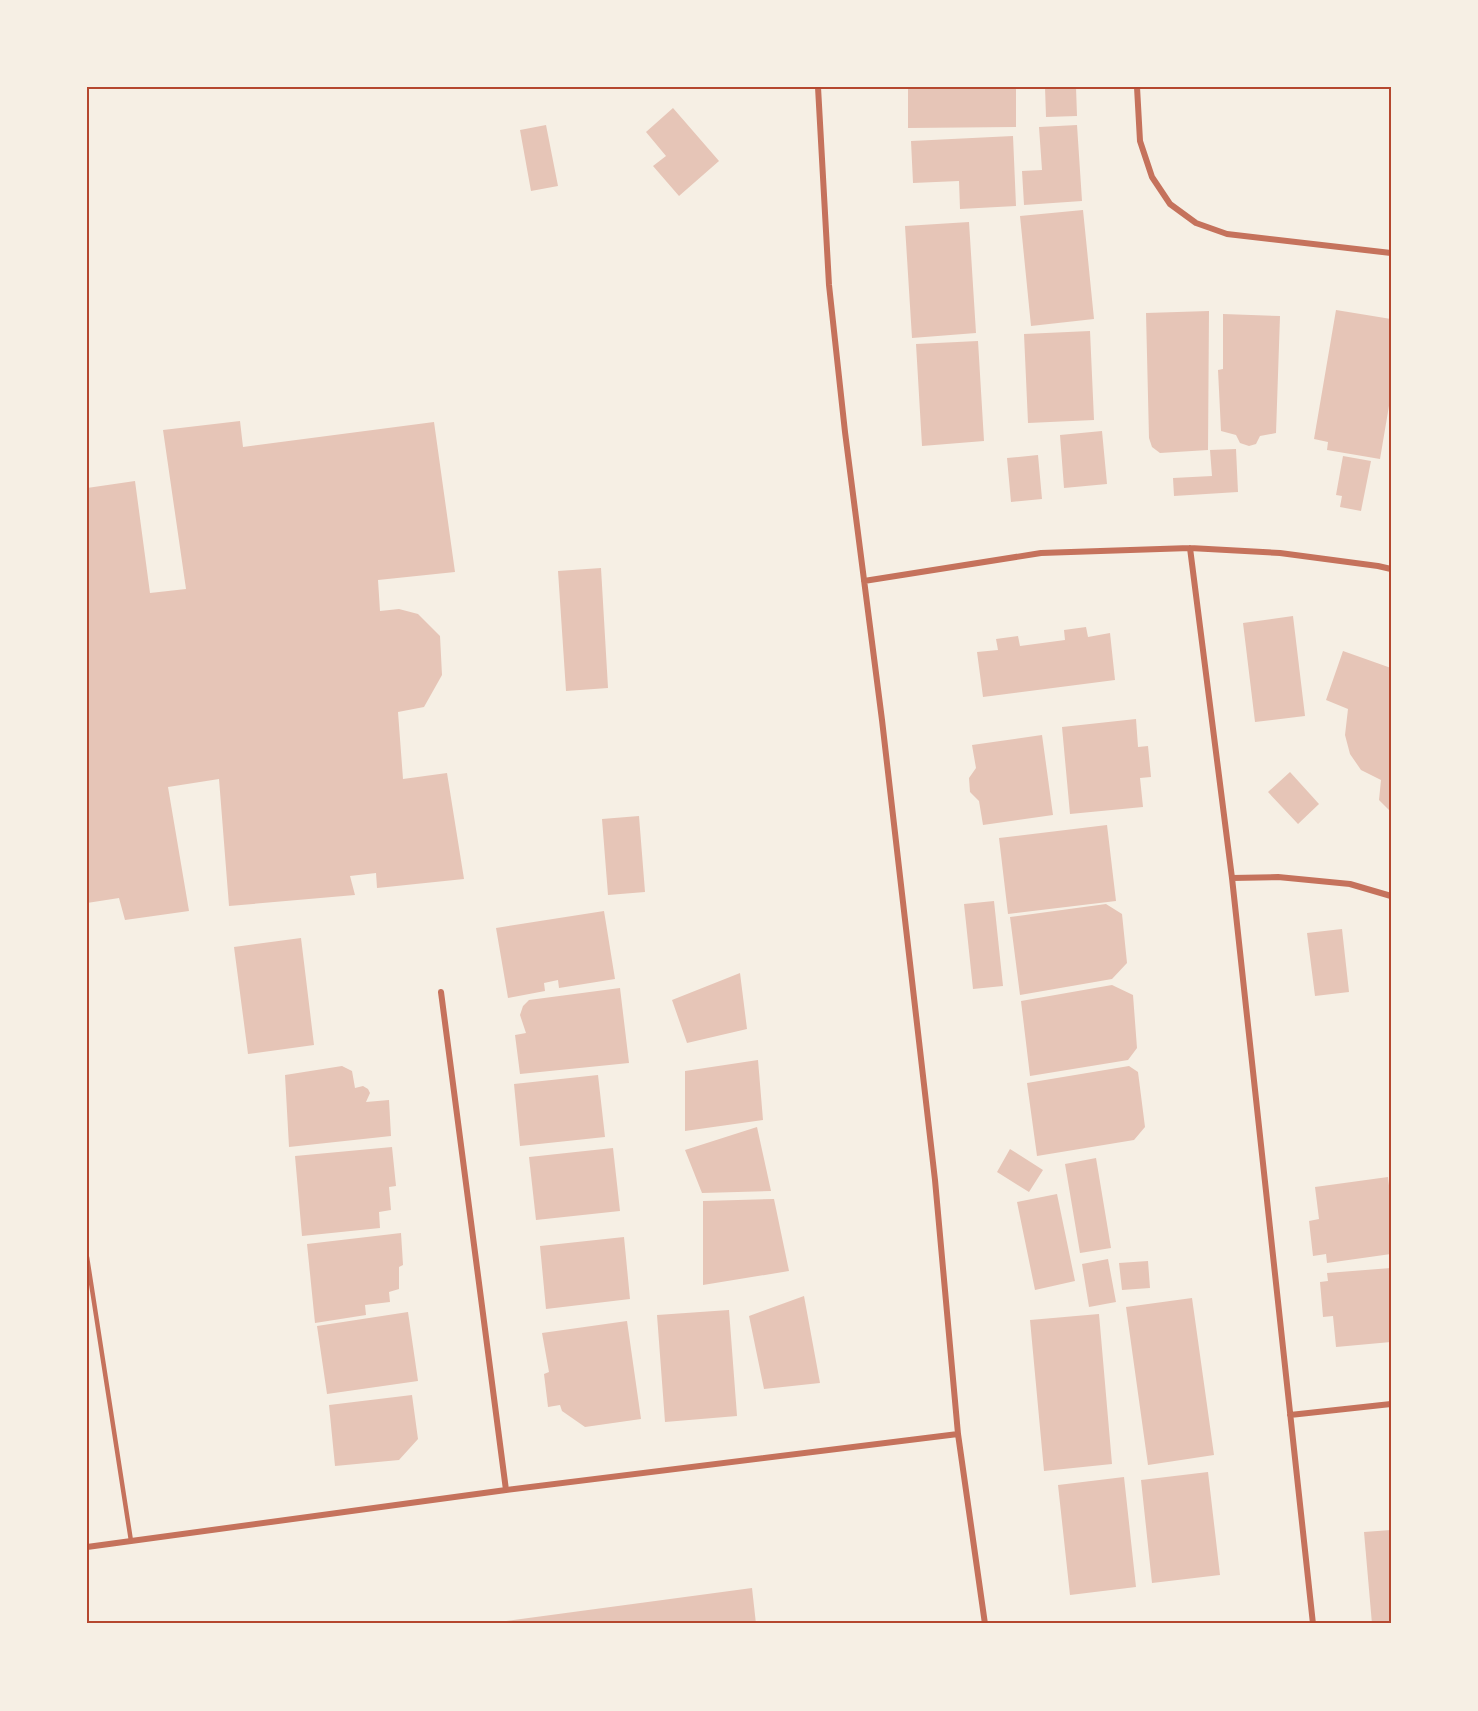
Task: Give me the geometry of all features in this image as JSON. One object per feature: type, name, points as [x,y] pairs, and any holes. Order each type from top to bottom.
[{"type":"street","points":[[818,87],[829,285],[935,1180],[958,1434],[985,1624]]},
{"type":"street","points":[[1137,87],[1140,141],[1152,177],[1170,204],[1196,223],[1227,234],[1391,253]]},
{"type":"street","points":[[864,581],[1041,553],[1190,548],[1280,553],[1378,566],[1391,570]]},
{"type":"street","points":[[1190,548],[1232,878],[1313,1624]]},
{"type":"street","points":[[1232,878],[1278,877],[1350,884],[1391,896]]},
{"type":"street","points":[[441,992],[506,1490]]},
{"type":"street","points":[[1290,1415],[1391,1404]]},
{"type":"street","points":[[87,1546],[506,1490],[958,1434]]},
{"type":"lane","points":[[87,1257],[131,1540]]},
{"type":"building","points":[[908,87],[1016,87],[1016,127],[908,128]]},
{"type":"building","points":[[1045,87],[1076,87],[1077,116],[1046,117]]},
{"type":"building","points":[[673,108],[719,161],[679,196],[653,166],[666,156],[646,132]]},
{"type":"building","points":[[546,125],[558,186],[531,191],[520,130]]},
{"type":"building","points":[[1077,125],[1082,201],[1024,205],[1022,171],[1042,170],[1039,127]]},
{"type":"building","points":[[1013,136],[1016,206],[960,209],[959,181],[913,183],[911,141]]},
{"type":"building","points":[[1083,210],[1094,319],[1031,326],[1020,216]]},
{"type":"building","points":[[969,222],[976,333],[912,338],[905,226]]},
{"type":"building","points":[[1336,310],[1391,319],[1391,394],[1380,459],[1327,450],[1328,442],[1314,439]]},
{"type":"building","points":[[1209,311],[1208,450],[1160,453],[1152,447],[1149,438],[1146,313]]},
{"type":"building","points":[[1223,314],[1280,316],[1276,433],[1260,436],[1256,444],[1249,446],[1240,443],[1236,435],[1221,431],[1218,370],[1223,369]]},
{"type":"building","points":[[1090,331],[1094,420],[1028,423],[1024,334]]},
{"type":"building","points":[[978,341],[984,441],[922,446],[916,344]]},
{"type":"building","points":[[240,421],[243,447],[434,422],[455,572],[378,580],[380,611],[399,609],[418,614],[440,636],[442,675],[424,707],[398,712],[403,779],[447,773],[464,879],[377,888],[376,873],[350,876],[355,895],[229,906],[219,779],[168,787],[189,911],[125,920],[119,898],[87,903],[87,488],[135,481],[150,593],[186,589],[163,430]]},
{"type":"building","points":[[1102,431],[1107,484],[1064,488],[1060,435]]},
{"type":"building","points":[[1236,449],[1238,492],[1174,496],[1173,478],[1212,476],[1210,450]]},
{"type":"building","points":[[1038,455],[1042,499],[1011,502],[1007,458]]},
{"type":"building","points":[[1343,456],[1371,461],[1361,511],[1340,507],[1342,496],[1336,495]]},
{"type":"building","points":[[601,568],[608,688],[566,691],[558,571]]},
{"type":"building","points":[[1293,616],[1305,716],[1255,722],[1243,623]]},
{"type":"building","points":[[1086,627],[1088,637],[1110,633],[1115,680],[983,697],[977,652],[998,650],[996,639],[1018,636],[1020,646],[1065,640],[1064,630]]},
{"type":"building","points":[[1343,651],[1391,668],[1391,812],[1379,800],[1381,780],[1361,770],[1350,754],[1345,735],[1348,709],[1326,700]]},
{"type":"building","points":[[1136,719],[1138,747],[1148,746],[1151,777],[1140,778],[1143,807],[1070,814],[1062,727]]},
{"type":"building","points":[[1042,735],[1053,815],[983,825],[979,801],[970,792],[969,778],[976,768],[972,745]]},
{"type":"building","points":[[1290,772],[1319,804],[1298,824],[1268,792]]},
{"type":"building","points":[[639,816],[645,892],[608,895],[602,819]]},
{"type":"building","points":[[1107,825],[1116,901],[1008,914],[999,838]]},
{"type":"building","points":[[994,901],[1003,986],[973,989],[964,904]]},
{"type":"building","points":[[1106,904],[1122,914],[1127,963],[1112,979],[1020,995],[1010,917]]},
{"type":"building","points":[[604,911],[615,979],[559,988],[558,980],[544,983],[545,991],[508,998],[496,928]]},
{"type":"building","points":[[1342,929],[1349,992],[1315,996],[1307,933]]},
{"type":"building","points":[[301,938],[314,1045],[248,1054],[234,947]]},
{"type":"building","points":[[740,973],[747,1029],[687,1043],[672,1000]]},
{"type":"building","points":[[1112,985],[1133,995],[1137,1048],[1128,1060],[1030,1076],[1021,1001]]},
{"type":"building","points":[[620,988],[629,1063],[520,1074],[515,1035],[526,1033],[520,1015],[523,1006],[529,1000]]},
{"type":"building","points":[[758,1060],[763,1120],[685,1131],[685,1071]]},
{"type":"building","points":[[342,1066],[352,1071],[355,1088],[363,1086],[368,1089],[370,1093],[366,1102],[389,1100],[391,1136],[289,1147],[285,1075]]},
{"type":"building","points":[[1129,1066],[1138,1072],[1145,1127],[1134,1140],[1037,1156],[1027,1083]]},
{"type":"building","points":[[598,1075],[605,1137],[520,1146],[514,1084]]},
{"type":"building","points":[[757,1127],[771,1191],[702,1193],[685,1150]]},
{"type":"building","points":[[392,1147],[396,1186],[389,1187],[391,1210],[379,1212],[380,1228],[302,1236],[295,1156]]},
{"type":"building","points":[[613,1148],[620,1211],[536,1220],[529,1157]]},
{"type":"building","points":[[1010,1149],[1043,1170],[1029,1192],[997,1172]]},
{"type":"building","points":[[1096,1158],[1111,1248],[1080,1253],[1065,1164]]},
{"type":"building","points":[[1388,1177],[1391,1203],[1391,1254],[1327,1263],[1326,1254],[1313,1256],[1309,1221],[1319,1219],[1315,1187]]},
{"type":"building","points":[[1057,1194],[1075,1281],[1035,1290],[1017,1202]]},
{"type":"building","points":[[774,1199],[789,1271],[703,1285],[703,1201]]},
{"type":"building","points":[[401,1233],[403,1265],[399,1267],[399,1289],[389,1292],[390,1302],[365,1305],[366,1315],[315,1323],[307,1244]]},
{"type":"building","points":[[624,1237],[630,1299],[546,1309],[540,1246]]},
{"type":"building","points":[[1108,1259],[1116,1302],[1089,1307],[1082,1264]]},
{"type":"building","points":[[1148,1261],[1150,1288],[1122,1290],[1119,1263]]},
{"type":"building","points":[[1391,1268],[1391,1342],[1336,1347],[1333,1316],[1323,1317],[1320,1282],[1328,1281],[1327,1273]]},
{"type":"building","points":[[804,1296],[820,1383],[764,1389],[749,1316]]},
{"type":"building","points":[[1192,1298],[1214,1455],[1148,1465],[1126,1307]]},
{"type":"building","points":[[729,1310],[737,1416],[665,1422],[657,1315]]},
{"type":"building","points":[[408,1312],[418,1381],[327,1394],[317,1326]]},
{"type":"building","points":[[1099,1314],[1112,1464],[1044,1471],[1030,1320]]},
{"type":"building","points":[[627,1321],[641,1419],[585,1427],[562,1411],[560,1405],[548,1407],[544,1374],[549,1372],[542,1333]]},
{"type":"building","points":[[412,1395],[418,1439],[399,1460],[335,1466],[329,1405]]},
{"type":"building","points":[[1208,1472],[1220,1575],[1152,1583],[1141,1480]]},
{"type":"building","points":[[1124,1477],[1136,1587],[1070,1595],[1058,1485]]},
{"type":"building","points":[[1391,1530],[1391,1624],[1372,1624],[1364,1532]]},
{"type":"building","points":[[752,1588],[756,1624],[491,1624],[491,1623]]}]
